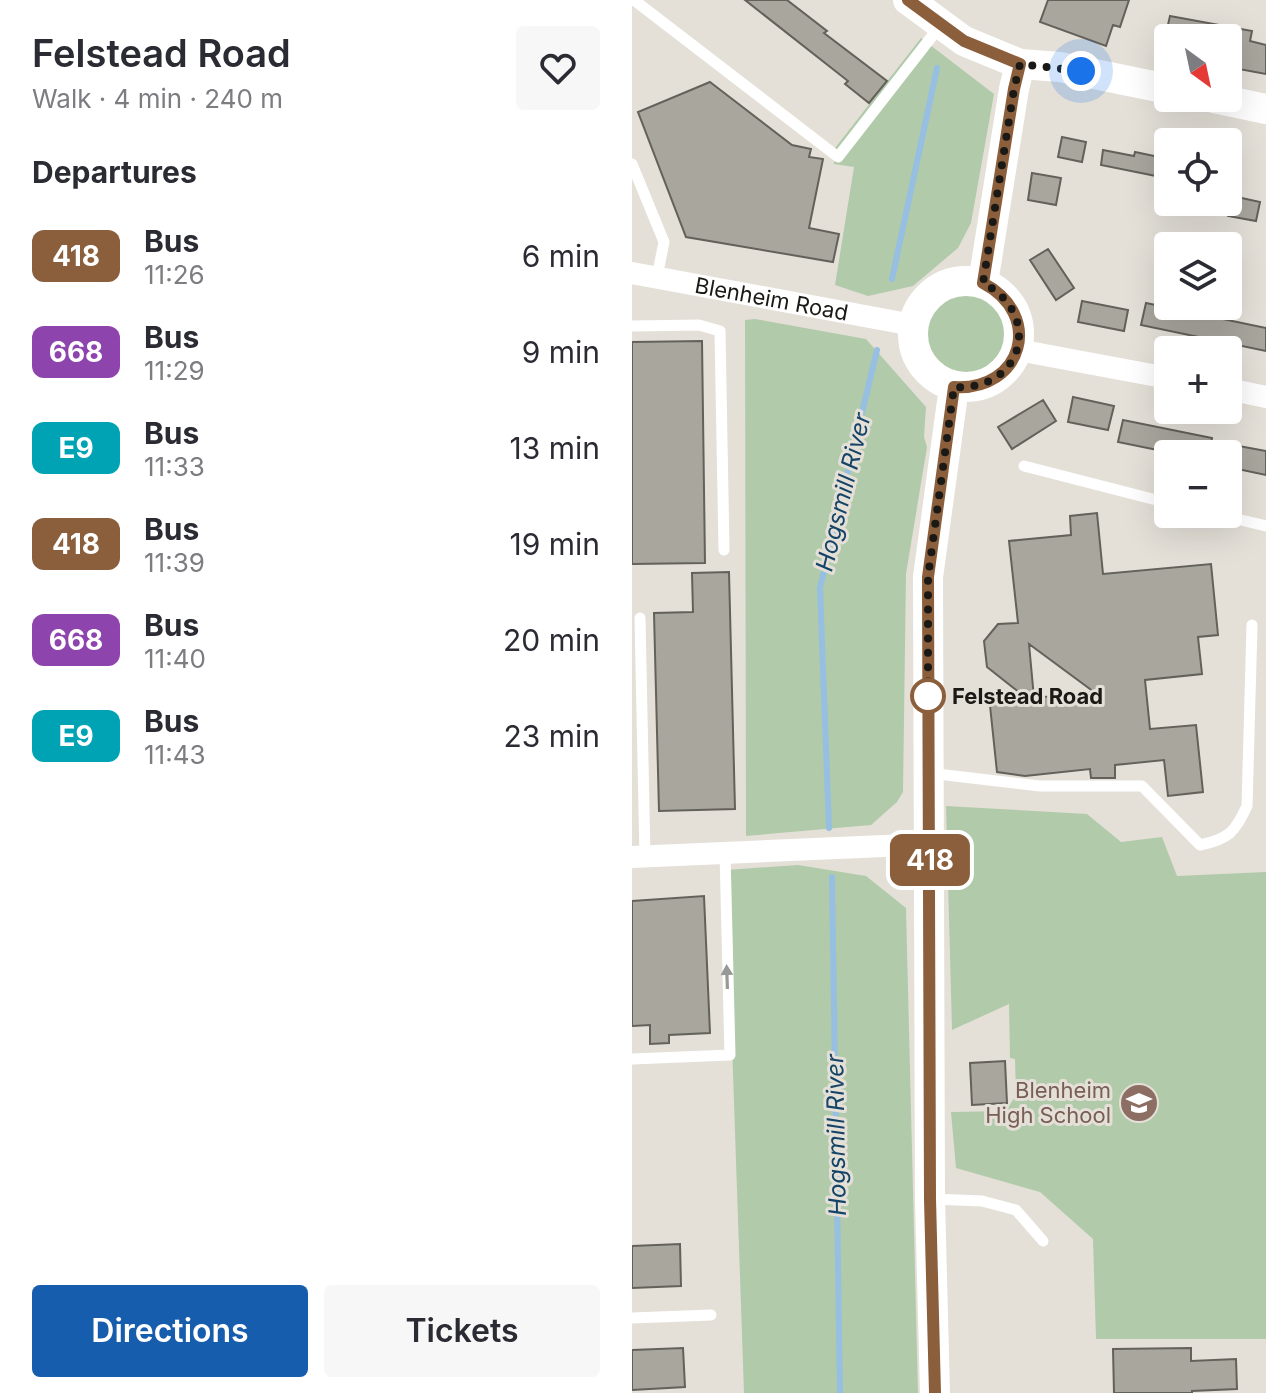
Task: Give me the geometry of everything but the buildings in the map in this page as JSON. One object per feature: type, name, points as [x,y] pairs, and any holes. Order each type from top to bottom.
[{"type":"street","points":[[908,0],[964,41],[1020,64],[1060,67],[1154,86]]},
{"type":"street","points":[[983,283],[1020,64]]},
{"type":"street","points":[[1242,104],[1266,109]]},
{"type":"street","name":"Blenheim Road","points":[[632,273],[913,325]]},
{"type":"street","points":[[962,280],[983,283],[999,292],[1015,311],[1020,329],[1018,350],[1009,366],[989,383],[971,388],[954,387],[937,380],[924,368],[915,352],[913,325],[919,307],[931,293],[944,285],[962,280]]},
{"type":"street","points":[[1018,350],[1154,375]]},
{"type":"street","points":[[935,1393],[930,1199],[928,577],[954,387]]},
{"type":"street","points":[[1242,392],[1266,397]]},
{"type":"street","points":[[639,857],[930,844]]},
{"type":"lane","points":[[634,0],[838,157],[941,26]]},
{"type":"lane","points":[[632,164],[664,242],[657,277]]},
{"type":"lane","points":[[632,326],[699,325],[720,331],[724,550]]},
{"type":"lane","points":[[1024,466],[1154,499]]},
{"type":"lane","points":[[1242,520],[1266,526]]},
{"type":"lane","points":[[639,857],[640,618]]},
{"type":"lane","points":[[928,773],[1040,786],[1142,786],[1200,845],[1218,841],[1235,830],[1247,806],[1252,625]]},
{"type":"lane","points":[[632,1059],[730,1055],[725,853]]},
{"type":"lane","points":[[930,1199],[982,1201],[1016,1210],[1043,1241]]},
{"type":"lane","points":[[632,1318],[711,1315]]},
{"type":"green space","points":[[921,38],[994,94],[971,223],[958,248],[913,286],[868,296],[835,285],[854,167],[834,164],[835,148]]},
{"type":"green space","points":[[966,287],[983,291],[998,301],[1008,316],[1012,333],[1008,350],[998,365],[983,375],[966,379],[949,375],[934,365],[924,350],[920,333],[924,316],[934,301],[949,291]]},
{"type":"green space","points":[[755,319],[866,339],[926,407],[924,437],[927,447],[906,574],[903,792],[897,802],[871,825],[746,836],[745,320]]},
{"type":"green space","name":"Blenheim High School","points":[[946,806],[1087,814],[1121,842],[1162,837],[1177,876],[1266,872],[1266,1339],[1096,1339],[1093,1239],[1040,1192],[956,1168],[951,1112],[1006,1111],[1016,1095],[1015,1059],[1010,1058],[1009,1004],[952,1030]]},
{"type":"green space","points":[[798,865],[866,876],[906,908],[918,1393],[744,1393],[726,870]]},
{"type":"waterway","name":"Hogsmill River","points":[[892,279],[937,68]]},
{"type":"waterway","name":"Hogsmill River","points":[[829,828],[820,588],[877,350]]},
{"type":"waterway","name":"Hogsmill River","points":[[832,877],[840,1393]]},
{"type":"bus line","name":"418","points":[[908,0],[964,41],[1020,64],[983,283],[999,292],[1015,311],[1020,329],[1018,350],[1009,366],[989,383],[971,388],[954,387],[928,577],[930,1199],[935,1393]]},
{"type":"place","name":"Felstead Road","points":[[928,696]]},
{"type":"place","name":"Blenheim High School","points":[[1139,1103]]},
{"type":"route","points":[[928,696],[928,577],[954,387],[971,388],[989,383],[1009,366],[1018,350],[1020,329],[1015,311],[999,292],[983,283],[1020,64],[1081,71]]}]
